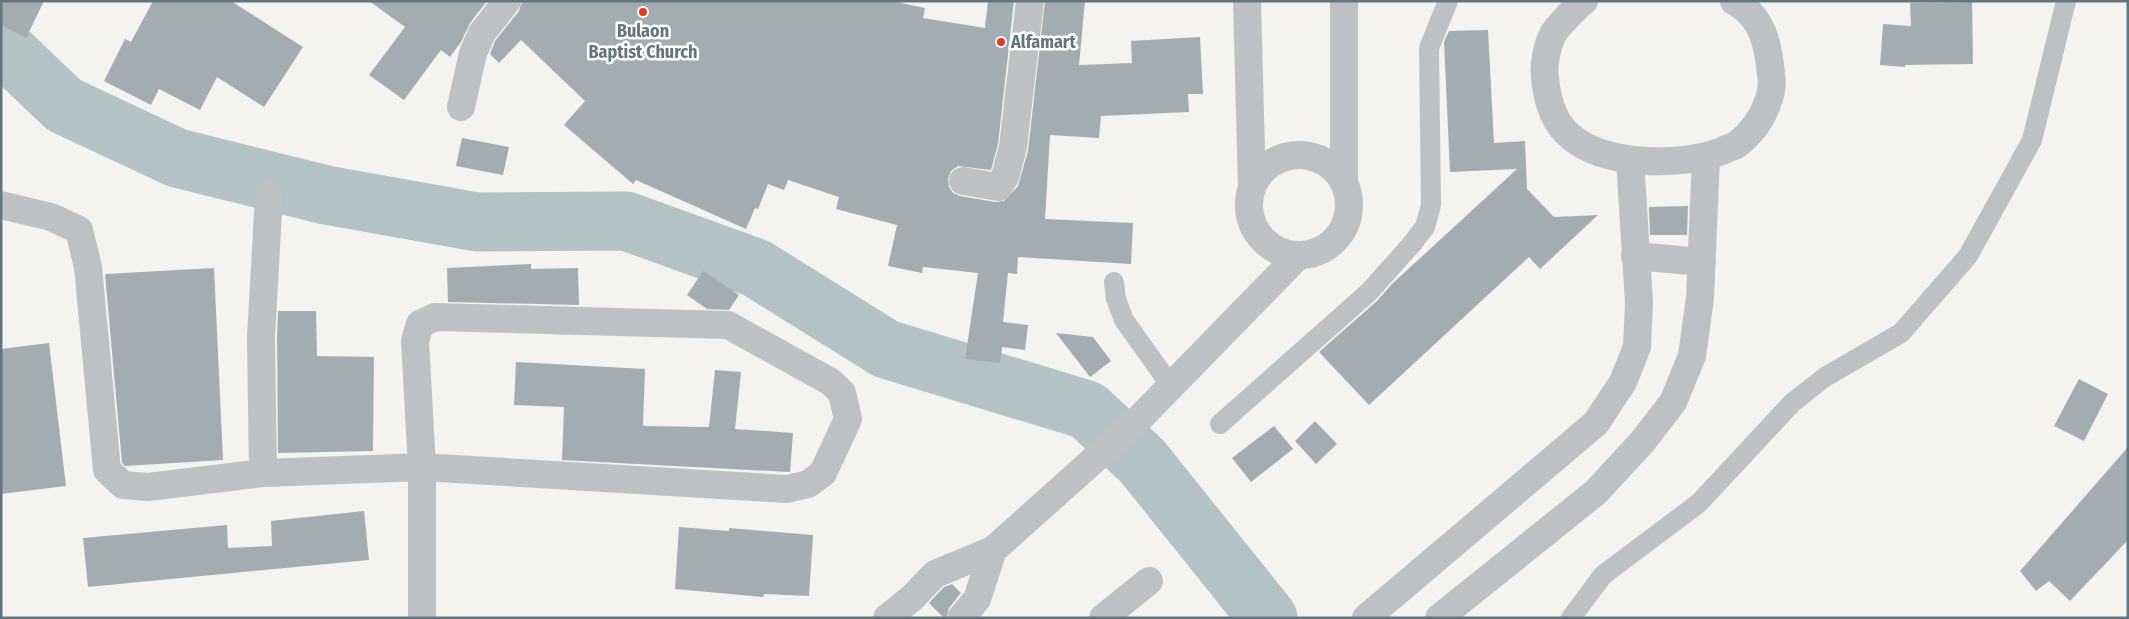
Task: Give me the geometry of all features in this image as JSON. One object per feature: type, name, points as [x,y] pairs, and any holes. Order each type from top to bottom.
[{"type":"street","points":[[461,107],[473,53],[482,33],[507,1]]},
{"type":"street","points":[[963,181],[998,187],[1005,177],[1012,147],[1030,1]]},
{"type":"street","points":[[1247,1],[1252,188],[1248,204],[1251,219],[1258,234],[1269,245],[1283,253],[1299,255],[1315,253],[1331,245],[1342,232],[1348,216],[1349,199],[1344,183],[1335,169],[1321,160],[1304,155],[1288,156],[1272,163],[1260,174],[1252,188]]},
{"type":"street","points":[[1344,1],[1344,183]]},
{"type":"street","points":[[1584,1],[1553,34],[1544,67],[1550,107],[1560,125],[1570,137],[1598,152],[1630,160],[1661,162],[1706,157],[1738,144],[1762,119],[1773,87],[1769,52],[1759,23],[1744,7],[1734,1]]},
{"type":"street","points":[[1439,618],[1596,492],[1643,442],[1673,402],[1692,356],[1700,298],[1706,157]]},
{"type":"street","points":[[1366,618],[1596,424],[1623,382],[1637,346],[1639,302],[1630,160]]},
{"type":"street","points":[[263,473],[261,336],[269,195]]},
{"type":"street","points":[[1,205],[51,218],[79,230],[88,267],[107,470],[123,484],[148,487],[263,473],[422,467],[787,489],[808,484],[822,473],[848,420],[842,393],[831,382],[728,325],[435,317],[420,324],[415,341],[422,467],[422,618]]},
{"type":"street","points":[[887,618],[912,598],[935,574],[993,550],[1134,424],[1299,255]]},
{"type":"street","points":[[1635,256],[1702,262]]},
{"type":"street","points":[[961,618],[977,599],[993,550]]},
{"type":"street","points":[[1103,618],[1149,581]]},
{"type":"lane","points":[[1220,424],[1368,292],[1425,227],[1431,205],[1428,48],[1448,1]]},
{"type":"lane","points":[[1571,618],[1602,575],[1699,503],[1792,403],[1825,377],[1901,334],[1968,256],[2032,140],[2066,1]]},
{"type":"lane","points":[[1114,282],[1116,299],[1124,320],[1171,386]]},
{"type":"building","points":[[1,1],[44,1],[26,38],[1,25]]},
{"type":"building","points":[[153,1],[231,1],[303,47],[264,107],[217,77],[200,110],[159,89],[151,105],[104,81],[125,39],[131,42]]},
{"type":"building","points":[[369,1],[487,1],[470,23],[461,42],[450,57],[441,50],[404,100],[369,75],[405,27]]},
{"type":"building","points":[[522,1],[892,1],[925,8],[923,18],[985,28],[988,1],[1014,1],[998,144],[991,170],[958,166],[951,171],[948,179],[949,187],[953,193],[995,202],[1004,201],[1018,186],[1028,151],[1045,1],[1085,1],[1079,65],[1132,63],[1131,41],[1200,37],[1203,94],[1188,94],[1189,112],[1101,116],[1099,138],[1050,135],[1045,219],[1133,223],[1131,264],[1018,257],[1017,274],[1008,273],[1003,322],[1028,325],[1025,350],[1002,347],[1000,363],[965,359],[978,273],[923,267],[922,273],[888,266],[897,225],[836,209],[839,197],[788,180],[784,190],[768,184],[758,209],[755,208],[746,229],[636,180],[633,184],[564,125],[585,101],[521,40],[499,63],[490,54],[495,41],[519,11]]},
{"type":"building","points":[[1972,2],[1973,64],[1905,65],[1905,67],[1880,65],[1883,24],[1911,26],[1910,3]]},
{"type":"building","points":[[1488,30],[1494,143],[1525,141],[1527,189],[1554,217],[1598,215],[1540,269],[1529,257],[1369,405],[1319,352],[1377,301],[1392,284],[1517,169],[1450,172],[1444,42],[1449,31]]},
{"type":"building","points":[[462,138],[509,147],[503,175],[456,166]]},
{"type":"building","points":[[1688,206],[1687,235],[1650,235],[1649,207]]},
{"type":"building","points":[[531,264],[531,269],[578,268],[579,305],[448,302],[447,268]]},
{"type":"building","points":[[214,268],[223,460],[125,466],[122,463],[105,274]]},
{"type":"building","points":[[703,271],[739,295],[729,310],[707,309],[687,295]]},
{"type":"building","points":[[278,311],[316,311],[317,356],[374,357],[373,451],[278,453]]},
{"type":"building","points":[[1056,333],[1093,337],[1111,361],[1090,377]]},
{"type":"building","points":[[49,343],[66,486],[1,494],[1,349]]},
{"type":"building","points":[[516,362],[645,369],[643,425],[646,426],[709,427],[715,370],[741,372],[735,429],[793,433],[790,472],[562,460],[564,407],[514,405]]},
{"type":"building","points":[[2079,379],[2108,394],[2084,441],[2054,426]]},
{"type":"building","points":[[1315,421],[1337,444],[1316,464],[1295,441]]},
{"type":"building","points":[[1274,426],[1293,449],[1251,482],[1232,458]]},
{"type":"building","points":[[2128,447],[2128,540],[2070,601],[2049,581],[2036,591],[2020,571]]},
{"type":"building","points":[[364,511],[369,560],[88,587],[83,538],[227,525],[228,548],[272,546],[271,521]]},
{"type":"building","points":[[679,527],[729,531],[729,528],[813,535],[809,596],[764,594],[763,597],[675,589]]},
{"type":"building","points":[[952,584],[961,593],[949,608],[946,618],[944,618],[929,603],[944,587]]},
{"type":"waterway","points":[[1,45],[64,105],[177,158],[326,195],[477,222],[626,221],[756,268],[886,349],[1087,410],[1142,461],[1268,618]]},
{"type":"place","name":"Bulaon Baptist Church","points":[[643,12]]},
{"type":"place","name":"Alfamart","points":[[1001,42]]}]
